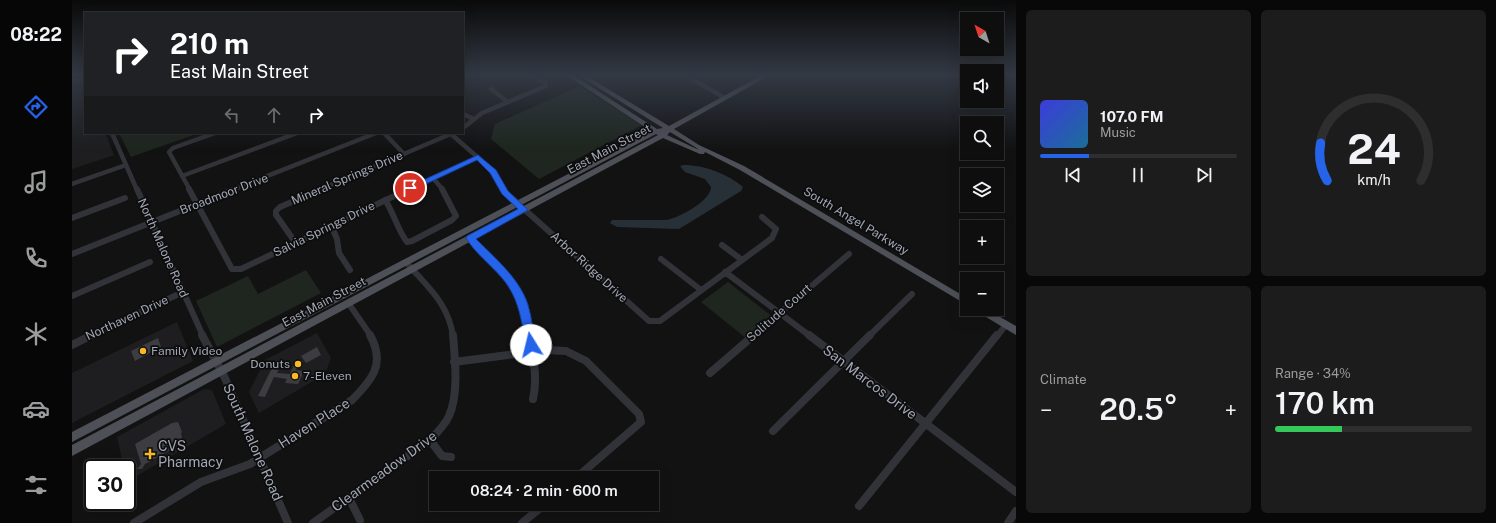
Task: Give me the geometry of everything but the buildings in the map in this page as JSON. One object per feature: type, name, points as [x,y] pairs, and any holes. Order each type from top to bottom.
[{"type":"main road","points":[[607,99],[657,132],[685,147],[733,163]]},
{"type":"main road","points":[[621,99],[708,152],[733,163]]},
{"type":"main road","points":[[669,129],[722,99]]},
{"type":"main road","name":"East Main Street","points":[[72,451],[412,270],[621,150],[657,132],[669,129]]},
{"type":"main road","name":"East Main Street","points":[[72,437],[406,262],[599,170],[663,135],[669,129]]},
{"type":"main road","points":[[599,170],[599,166],[621,150]]},
{"type":"main road","name":"South Angel Parkway","points":[[733,163],[960,298]]},
{"type":"main road","points":[[991,316],[1016,331]]},
{"type":"street","points":[[505,99],[508,102]]},
{"type":"street","points":[[464,127],[482,113],[514,99]]},
{"type":"street","points":[[464,114],[474,119]]},
{"type":"street","name":"North Malone Road","points":[[112,134],[215,362]]},
{"type":"street","points":[[198,205],[169,152],[170,150],[212,134]]},
{"type":"street","points":[[182,176],[294,134]]},
{"type":"street","name":"Broadmoor Drive","points":[[72,254],[374,134]]},
{"type":"street","points":[[385,134],[404,154]]},
{"type":"street","name":"Mineral Springs Drive","points":[[295,242],[276,215],[276,211],[280,207],[450,134]]},
{"type":"street","name":"Arbor Ridge Drive","points":[[453,134],[494,172],[502,188],[521,207],[648,321],[660,321],[702,290]]},
{"type":"street","name":"Salvia Springs Drive","points":[[198,205],[232,268],[236,270],[257,262],[330,225],[478,157]]},
{"type":"street","points":[[72,184],[126,164]]},
{"type":"street","points":[[385,200],[391,210],[400,233],[407,242],[412,241],[452,220],[456,216],[443,190],[433,178]]},
{"type":"street","points":[[72,218],[124,198]]},
{"type":"street","points":[[661,259],[702,290],[775,234],[776,229],[762,217]]},
{"type":"street","points":[[330,225],[337,239],[339,253],[350,270]]},
{"type":"street","points":[[470,238],[506,276],[523,304],[532,352],[535,383],[532,399]]},
{"type":"street","points":[[722,245],[742,260]]},
{"type":"street","name":"Solitude Court","points":[[710,373],[849,254]]},
{"type":"street","points":[[72,296],[150,262]]},
{"type":"street","name":"Clearmeadow Drive","points":[[313,523],[430,440],[442,427],[450,414],[453,402],[454,362],[452,330],[448,314],[406,262]]},
{"type":"street","name":"San Marcos Drive","points":[[725,272],[1016,492]]},
{"type":"street","name":"Northaven Drive","points":[[72,344],[183,292]]},
{"type":"street","points":[[773,431],[912,294]]},
{"type":"street","name":"Haven Place","points":[[134,523],[201,482],[250,464],[352,400],[367,386],[372,378],[377,364],[377,349],[368,330],[349,304]]},
{"type":"street","points":[[859,506],[1006,325]]},
{"type":"street","points":[[454,362],[532,352],[561,350],[574,354],[586,361],[639,414],[641,419],[640,424],[584,471]]},
{"type":"street","name":"South Malone Road","points":[[215,362],[221,372],[288,523]]},
{"type":"street","points":[[430,440],[442,456],[451,457]]},
{"type":"street","points":[[349,498],[360,520]]},
{"type":"street","points":[[522,523],[537,511]]},
{"type":"street","points":[[1008,523],[1016,511]]},
{"type":"shaded area","points":[[72,99],[84,99],[84,134],[105,134],[114,155],[72,169]]},
{"type":"shaded area","points":[[550,99],[601,99],[642,125],[539,179],[491,139],[495,124]]},
{"type":"shaded area","points":[[120,134],[196,134],[131,157]]},
{"type":"shaded area","points":[[692,165],[715,171],[737,182],[743,187],[741,191],[679,229],[617,227],[610,223],[612,220],[672,219],[700,203],[706,198],[711,187],[705,179],[685,172],[680,166]]},
{"type":"shaded area","points":[[306,270],[321,293],[217,347],[196,301],[248,276],[258,294]]},
{"type":"shaded area","points":[[728,282],[773,317],[747,339],[701,302]]},
{"type":"shaded area","points":[[177,322],[193,361],[72,423],[72,373]]},
{"type":"shaded area","points":[[317,333],[331,358],[325,374],[259,413],[249,392],[265,360]]},
{"type":"shaded area","points":[[204,389],[212,390],[226,424],[136,476],[136,459],[122,459],[117,437]]},
{"type":"place","name":"Family Video","points":[[143,351]]},
{"type":"place","name":"Donuts","points":[[298,364]]},
{"type":"place","name":"7-Eleven","points":[[295,376]]},
{"type":"place","name":"CVS Pharmacy","points":[[150,454]]},
{"type":"route","points":[[410,188],[478,157],[494,172],[502,188],[509,197],[524,210],[470,238],[514,286],[523,304],[531,345]]}]
